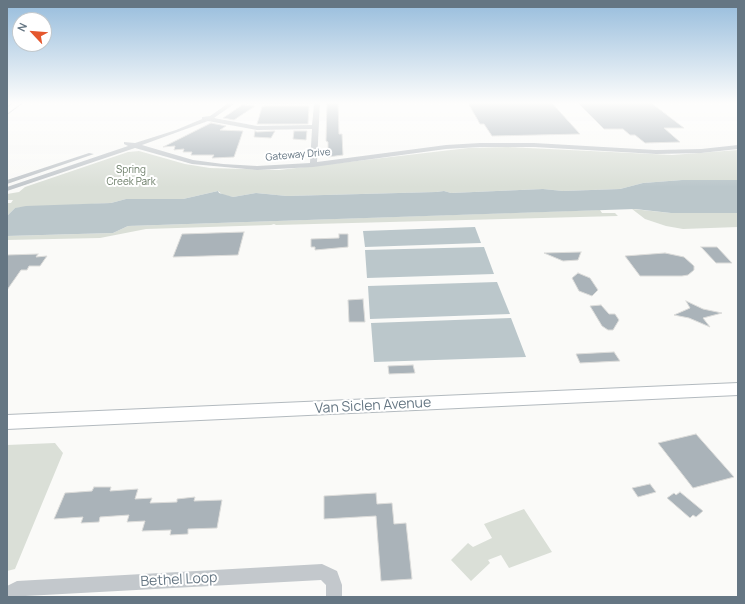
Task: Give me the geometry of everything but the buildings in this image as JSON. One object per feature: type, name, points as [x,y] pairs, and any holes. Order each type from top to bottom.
[{"type":"street","points":[[7,182],[165,130]]},
{"type":"street","points":[[7,189],[177,130]]},
{"type":"street","points":[[314,164],[316,130]]},
{"type":"street","name":"Gateway Drive","points":[[126,143],[177,159],[212,165],[257,168],[314,164],[446,147],[486,145],[539,145],[656,152],[701,151],[738,146]]},
{"type":"street","name":"Van Siclen Avenue","points":[[7,422],[738,389]]},
{"type":"street","name":"Bethel Loop","points":[[7,595],[17,588],[322,572],[331,577],[334,585],[334,597]]},
{"type":"green space","name":"Spring Creek Park","points":[[508,147],[672,155],[738,150],[738,180],[682,180],[643,183],[620,189],[563,191],[543,189],[451,193],[444,191],[287,196],[256,193],[233,197],[223,195],[218,191],[183,199],[126,199],[111,203],[15,208],[7,216],[7,203],[11,203],[13,200],[7,200],[7,194],[19,192],[25,187],[128,152],[139,151],[185,164],[210,168],[279,170],[468,148]]},
{"type":"green space","points":[[632,209],[671,213],[738,213],[738,227],[683,229],[666,226],[645,219]]},
{"type":"green space","points":[[600,210],[602,213],[615,213],[618,216],[274,224],[146,229],[100,238],[7,240],[7,236],[113,233],[128,226]]},
{"type":"green space","points":[[55,443],[63,453],[15,569],[7,571],[7,445]]},
{"type":"green space","points":[[524,509],[552,552],[509,568],[501,555],[488,560],[490,563],[471,581],[451,560],[468,543],[473,547],[492,538],[484,524]]},
{"type":"shaded area","points":[[682,180],[738,180],[738,213],[671,213],[635,209],[128,226],[113,233],[7,236],[7,216],[15,208],[26,206],[111,203],[126,199],[183,199],[218,191],[219,193],[233,197],[256,193],[287,196],[444,191],[451,193],[543,189],[563,191],[620,189],[643,183]]},
{"type":"shaded area","points":[[475,227],[481,243],[365,247],[363,231]]},
{"type":"shaded area","points":[[484,247],[494,274],[367,278],[365,250]]},
{"type":"shaded area","points":[[497,282],[510,314],[370,319],[368,286]]},
{"type":"shaded area","points":[[511,318],[526,357],[374,362],[371,323]]}]
